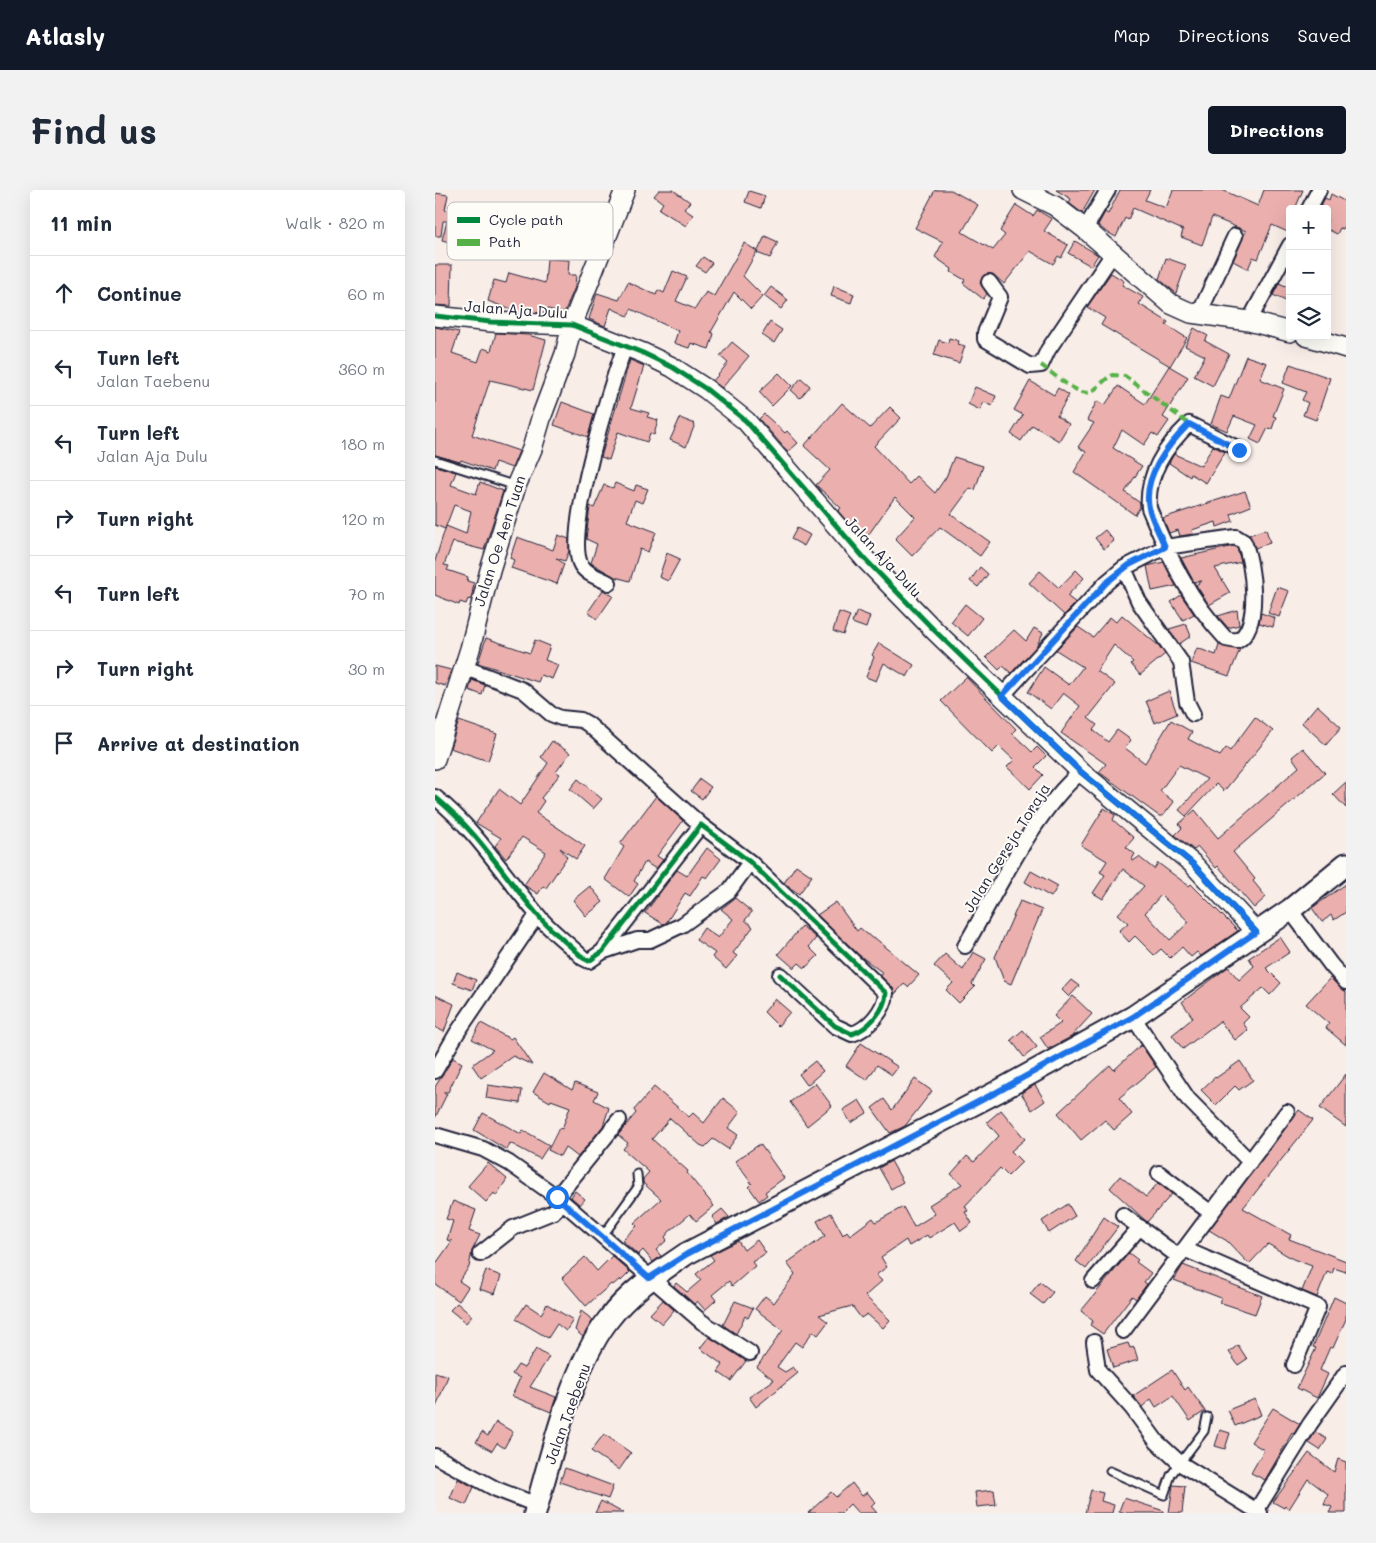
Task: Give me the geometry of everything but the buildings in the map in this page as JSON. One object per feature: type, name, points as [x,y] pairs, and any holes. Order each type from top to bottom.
[{"type":"main road","name":"Jalan Taebenu","points":[[536,1509],[564,1414],[575,1384],[598,1335],[608,1320],[649,1278],[687,1254],[997,1092],[1133,1017],[1290,910],[1346,864]]},
{"type":"street","name":"Jalan Oe Aen Tuan","points":[[613,221],[625,190]]},
{"type":"street","points":[[1023,190],[1055,206],[1085,229],[1114,252],[1171,304],[1183,310],[1199,314],[1249,321],[1286,331]]},
{"type":"street","points":[[1085,229],[1108,190]]},
{"type":"street","points":[[1311,205],[1319,190]]},
{"type":"street","points":[[1199,314],[1235,236]]},
{"type":"street","points":[[1249,321],[1287,250]]},
{"type":"street","points":[[989,282],[1000,298],[985,333],[985,339],[1030,366],[1041,365],[1053,342],[1114,252]]},
{"type":"street","name":"Jalan Oe Aen Tuan","points":[[435,759],[440,722],[463,667],[516,486],[532,449],[542,415],[565,354],[572,325],[598,260]]},
{"type":"street","name":"Jalan Aja Dulu","points":[[435,316],[500,323],[572,325],[672,367],[706,389],[746,421],[866,560],[1002,696],[1081,772],[1193,864],[1256,932]]},
{"type":"street","points":[[1319,340],[1346,348]]},
{"type":"street","points":[[609,583],[587,572],[581,565],[577,555],[577,534],[593,452],[608,394],[625,346]]},
{"type":"street","points":[[1002,696],[1106,583],[1124,568],[1165,547],[1236,538],[1244,542],[1253,582],[1253,598],[1245,635],[1241,639],[1231,641],[1220,632],[1178,575],[1165,547],[1149,508],[1149,489],[1158,464],[1174,439],[1189,424],[1239,450]]},
{"type":"street","points":[[1124,568],[1139,602],[1181,662],[1187,702],[1193,714]]},
{"type":"street","points":[[463,667],[523,690],[551,714],[561,718],[581,720],[588,724],[701,825],[750,862],[886,993],[885,1001],[861,1031],[852,1034],[835,1026],[780,975]]},
{"type":"street","name":"Jalan Gereja Toraja","points":[[965,946],[1035,827],[1065,785],[1081,772]]},
{"type":"street","points":[[435,797],[455,814],[487,848],[537,915],[583,958],[589,961],[602,952],[637,940],[650,940],[682,925],[729,891],[750,862]]},
{"type":"street","points":[[602,952],[701,825]]},
{"type":"street","points":[[1290,910],[1346,982]]},
{"type":"street","points":[[435,1071],[457,1033],[537,915]]},
{"type":"street","points":[[1133,1017],[1188,1099],[1249,1162]]},
{"type":"street","points":[[1123,1330],[1287,1112]]},
{"type":"street","points":[[480,1254],[513,1228],[553,1212],[560,1199],[619,1120]]},
{"type":"street","points":[[435,1135],[495,1154],[560,1199],[702,1322],[750,1353]]},
{"type":"street","points":[[1159,1173],[1211,1213]]},
{"type":"street","points":[[1123,1215],[1181,1253],[1318,1307],[1294,1365]]},
{"type":"street","points":[[1093,1281],[1140,1227]]},
{"type":"street","points":[[1093,1342],[1098,1370],[1132,1408],[1157,1442],[1181,1464],[1258,1512],[1310,1424],[1346,1373]]},
{"type":"street","points":[[435,1456],[536,1509]]},
{"type":"lane","points":[[435,460],[516,486]]},
{"type":"lane","points":[[602,1237],[639,1187],[637,1174]]},
{"type":"lane","points":[[1110,1471],[1164,1495],[1171,1475],[1204,1431],[1207,1417]]},
{"type":"marked path","points":[[1041,365],[1072,388],[1085,393],[1090,392],[1112,375],[1125,376],[1189,424]]},
{"type":"cycle path","points":[[435,316],[491,322],[572,325],[643,353],[672,367],[706,389],[746,421],[866,560],[935,631],[1081,772],[1193,864],[1256,932]]},
{"type":"cycle path","points":[[435,797],[477,838],[541,919],[583,958],[589,961],[602,952],[701,825],[750,862],[886,993],[885,999],[875,1018],[864,1028],[852,1034],[835,1026],[780,975]]},
{"type":"route","points":[[557,1197],[649,1278],[687,1254],[997,1092],[1133,1017],[1256,932],[1193,864],[1081,772],[1002,696],[1106,583],[1129,565],[1165,547],[1149,508],[1149,489],[1152,476],[1174,439],[1189,424],[1239,450]]}]
